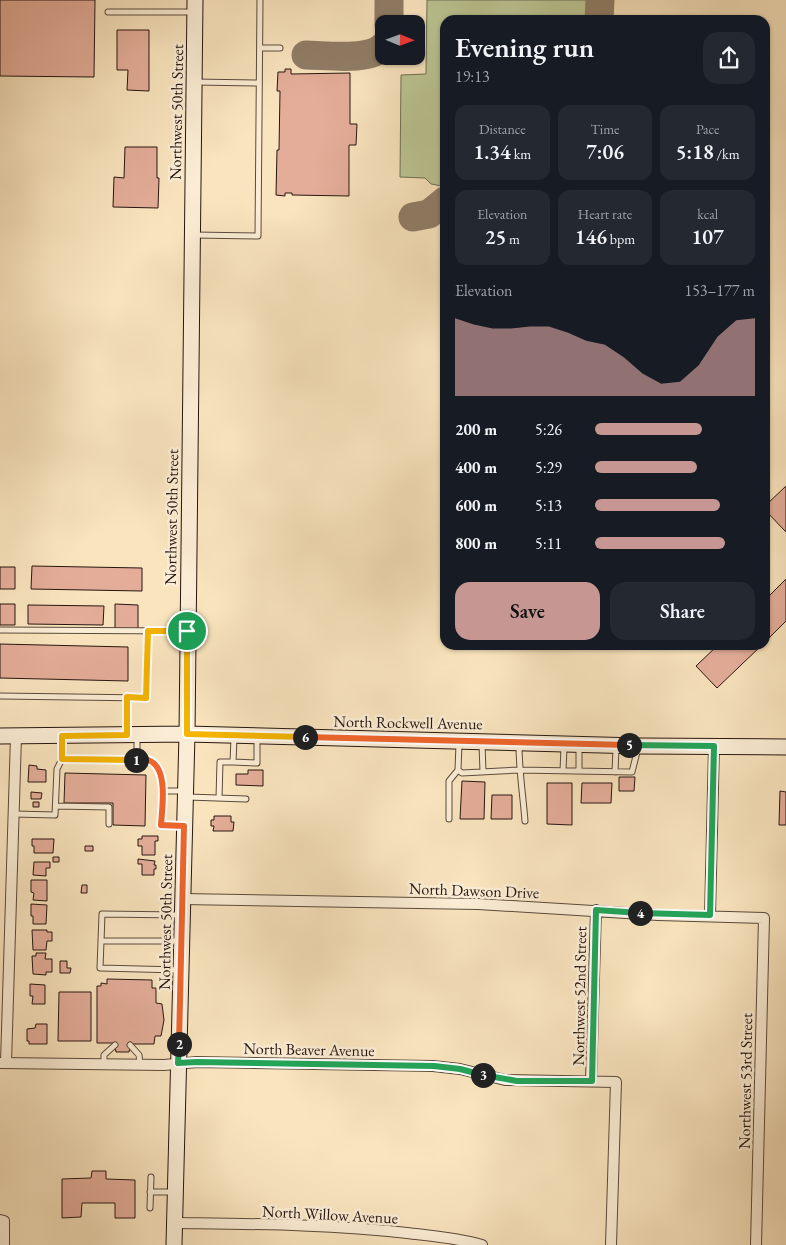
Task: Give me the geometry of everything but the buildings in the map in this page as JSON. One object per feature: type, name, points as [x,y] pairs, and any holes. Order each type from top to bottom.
[{"type":"street","name":"Northwest 50th Street","points":[[174,1245],[187,734],[194,6]]},
{"type":"street","name":"North Rockwell Avenue","points":[[0,736],[187,734],[639,746],[786,747]]},
{"type":"street","points":[[3,1063],[16,736]]},
{"type":"street","points":[[710,915],[714,746]]},
{"type":"street","name":"North Dawson Drive","points":[[182,899],[478,904],[677,916],[710,915],[764,918]]},
{"type":"street","name":"Northwest 52nd Street","points":[[592,1081],[596,910]]},
{"type":"street","name":"Northwest 53rd Street","points":[[756,1245],[764,918]]},
{"type":"street","name":"North Beaver Avenue","points":[[3,1063],[140,1064],[197,1062],[434,1066],[460,1069],[505,1080],[616,1082],[612,1245]]},
{"type":"street","points":[[2,1221],[4,1245]]},
{"type":"street","name":"North Willow Avenue","points":[[174,1223],[305,1225],[352,1228],[465,1240],[482,1245]]},
{"type":"lane","points":[[191,235],[258,236],[260,0]]},
{"type":"lane","points":[[108,12],[194,6]]},
{"type":"lane","points":[[260,48],[280,48]]},
{"type":"lane","points":[[193,82],[259,83]]},
{"type":"lane","points":[[0,630],[187,631]]},
{"type":"lane","points":[[0,696],[146,698],[148,631]]},
{"type":"lane","points":[[127,697],[132,735],[138,760]]},
{"type":"lane","points":[[14,814],[55,815],[56,769],[62,759],[62,736]]},
{"type":"lane","points":[[234,736],[234,762]]},
{"type":"lane","points":[[219,798],[220,762],[256,763],[257,736]]},
{"type":"lane","points":[[449,819],[449,780],[458,770],[459,740]]},
{"type":"lane","points":[[482,741],[483,772]]},
{"type":"lane","points":[[519,742],[519,770],[525,821]]},
{"type":"lane","points":[[563,771],[564,744]]},
{"type":"lane","points":[[579,744],[579,771]]},
{"type":"lane","points":[[614,772],[616,745]]},
{"type":"lane","points":[[458,770],[462,773],[519,770],[632,772],[639,746]]},
{"type":"lane","points":[[62,759],[148,760],[158,768],[162,779],[161,825],[184,826]]},
{"type":"lane","points":[[162,791],[219,798],[246,799]]},
{"type":"lane","points":[[56,806],[109,807],[109,824]]},
{"type":"lane","points":[[182,915],[102,914],[100,968],[182,971]]},
{"type":"lane","points":[[101,941],[182,941]]},
{"type":"lane","points":[[104,1064],[104,1055],[115,1045]]},
{"type":"lane","points":[[130,1045],[139,1055],[140,1064]]},
{"type":"lane","points":[[150,1208],[151,1177]]},
{"type":"lane","points":[[150,1192],[175,1192]]},
{"type":"green space","points":[[427,0],[588,0],[587,15],[440,15],[440,186],[431,184],[425,178],[400,177],[401,75],[426,74]]},
{"type":"taxiway","points":[[389,0],[389,15]]},
{"type":"taxiway","points":[[599,15],[600,0]]},
{"type":"taxiway","points":[[306,55],[358,56],[375,52]]},
{"type":"taxiway","points":[[413,217],[429,214],[440,205]]},
{"type":"route","points":[[148,631],[187,631],[187,734],[639,746],[714,746],[710,915],[658,915],[596,910],[592,1081],[505,1080],[460,1069],[434,1066],[178,1063],[182,971],[184,826],[161,825],[162,779],[158,768],[148,760],[62,759],[62,736],[127,735],[127,697],[146,698],[148,631]]}]
